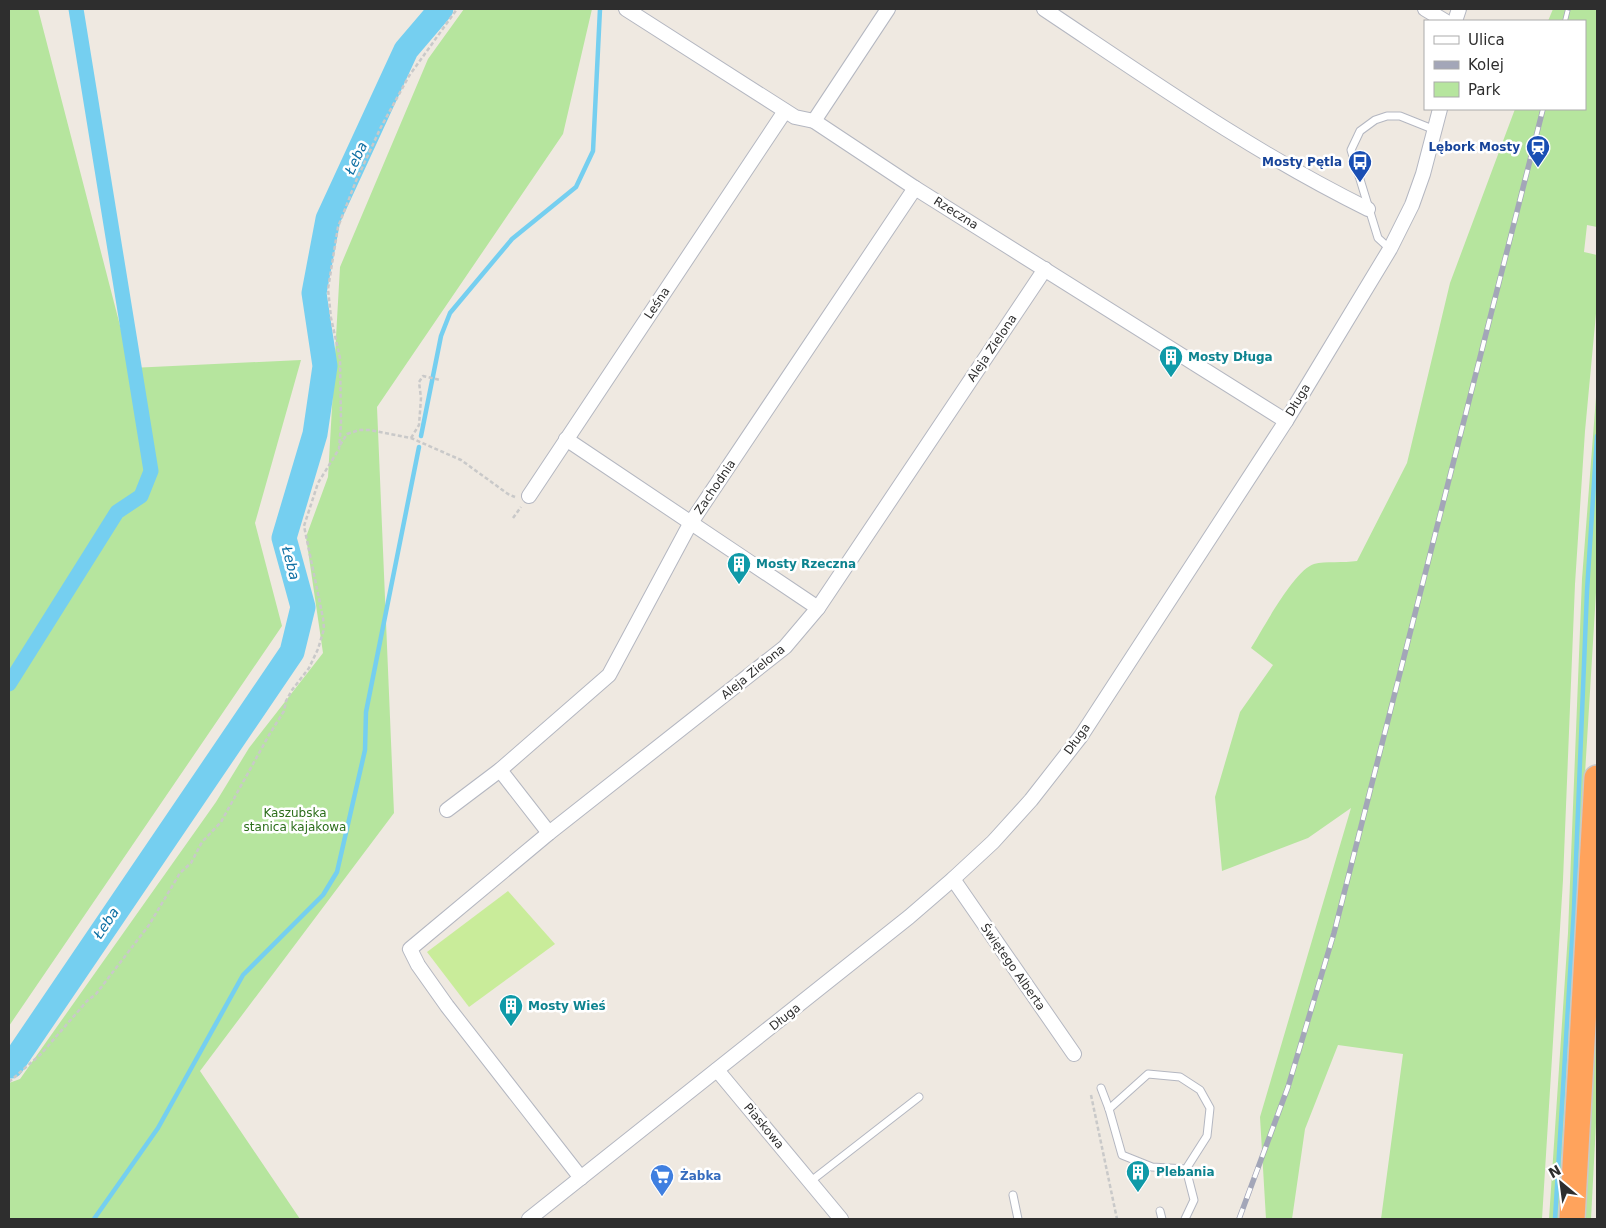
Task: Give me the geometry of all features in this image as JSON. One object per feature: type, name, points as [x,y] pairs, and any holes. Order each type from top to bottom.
[{"type":"highway","points":[[1572,1219],[1597,778]]},
{"type":"street","name":"Rzeczna","points":[[626,9],[795,117],[814,121],[915,188],[1286,421]]},
{"type":"street","points":[[814,121],[888,9]]},
{"type":"street","points":[[1044,9],[1159,85],[1318,185],[1368,209]]},
{"type":"street","points":[[1425,9],[1443,20]]},
{"type":"street","name":"Długa","points":[[529,1219],[820,989],[953,879],[993,842],[1031,800],[1081,736],[1286,421],[1390,249],[1412,205],[1424,174],[1440,110]]},
{"type":"street","name":"Leśna","points":[[529,496],[786,111]]},
{"type":"street","name":"Zachodnia","points":[[447,810],[500,770],[609,675],[690,524],[915,188]]},
{"type":"street","name":"Aleja Zielona","points":[[581,1178],[447,1006],[418,966],[410,949],[549,833],[785,647],[818,608],[1045,269]]},
{"type":"street","points":[[566,439],[690,524],[818,608]]},
{"type":"street","points":[[500,770],[549,833]]},
{"type":"street","name":"Świętego Alberta","points":[[953,879],[1074,1054]]},
{"type":"street","name":"Piaskowa","points":[[717,1070],[841,1219]]},
{"type":"lane","points":[[1390,249],[1378,238],[1351,150],[1360,131],[1375,120],[1387,116],[1400,116],[1436,130]]},
{"type":"lane","points":[[1109,1108],[1148,1074],[1180,1077],[1200,1090],[1210,1108],[1207,1136],[1186,1169],[1194,1200],[1185,1219]]},
{"type":"lane","points":[[1101,1088],[1109,1108],[1122,1155],[1152,1167],[1186,1169]]},
{"type":"lane","points":[[811,1182],[919,1097]]},
{"type":"lane","points":[[1013,1195],[1018,1219]]},
{"type":"lane","points":[[1160,1211],[1162,1219]]},
{"type":"path","points":[[339,449],[340,358],[331,318],[328,289],[338,227],[356,181],[385,118],[409,76],[458,9]]},
{"type":"path","points":[[411,438],[419,426],[421,398],[419,382],[423,376],[440,380]]},
{"type":"path","points":[[9,1082],[41,1054],[87,1001],[96,994],[149,925],[180,873],[191,863],[202,842],[221,822],[284,711],[286,701],[292,690],[309,668],[318,650],[324,629],[304,526],[318,483],[347,434],[359,430],[370,430],[411,438],[461,460],[508,494],[519,499],[529,496]]},
{"type":"path","points":[[1090,1091],[1117,1219]]},
{"type":"green space","points":[[9,9],[38,9],[131,368],[301,360],[255,523],[282,626],[9,1026]]},
{"type":"green space","name":"Kaszubska stanica kajakowa","points":[[464,9],[592,9],[563,134],[377,407],[394,813],[200,1071],[300,1219],[9,1219],[9,1083],[20,1079],[216,802],[249,748],[323,653],[306,537],[328,477],[340,267],[428,59]]},
{"type":"green space","points":[[1553,9],[1597,9],[1597,227],[1587,225],[1584,252],[1597,255],[1597,303],[1585,431],[1575,584],[1563,880],[1542,1219],[1381,1219],[1403,1054],[1338,1045],[1305,1129],[1292,1219],[1266,1219],[1260,1117],[1351,808],[1308,838],[1222,871],[1215,797],[1240,712],[1273,665],[1251,648],[1288,588],[1306,569],[1318,563],[1357,561],[1407,463],[1450,283],[1515,110],[1586,110],[1586,20],[1548,20]]},
{"type":"green space","points":[[1597,384],[1597,576],[1558,1219],[1549,1219],[1568,933],[1582,579]]},
{"type":"green space","points":[[508,891],[555,944],[469,1007],[427,952]]},
{"type":"green space","points":[[1597,958],[1597,1104],[1591,1219],[1582,1219]]},
{"type":"waterway","points":[[9,684],[117,512],[141,496],[151,471],[76,9]]},
{"type":"waterway","name":"Łeba","points":[[9,1066],[11,1066],[292,652],[303,607],[284,538],[315,434],[325,366],[314,293],[328,219],[406,50],[441,9]]},
{"type":"waterway","points":[[421,436],[441,336],[450,313],[512,239],[576,187],[593,151],[600,9]]},
{"type":"waterway","points":[[1555,1219],[1574,909],[1587,591],[1597,436]]},
{"type":"waterway","points":[[94,1219],[158,1128],[243,975],[323,895],[337,872],[365,750],[366,712],[419,447]]},
{"type":"railway","points":[[1565,20],[1568,9]]},
{"type":"railway","points":[[1239,1219],[1288,1087],[1334,933],[1543,110]]},
{"type":"place","name":"Lębork Mosty","points":[[1538,168]]},
{"type":"place","name":"Mosty Pętla","points":[[1360,183]]},
{"type":"place","name":"Mosty Długa","points":[[1171,378]]},
{"type":"place","name":"Mosty Rzeczna","points":[[739,585]]},
{"type":"place","name":"Mosty Wieś","points":[[511,1027]]},
{"type":"place","name":"Plebania","points":[[1138,1193]]},
{"type":"place","name":"Żabka","points":[[662,1197]]}]
